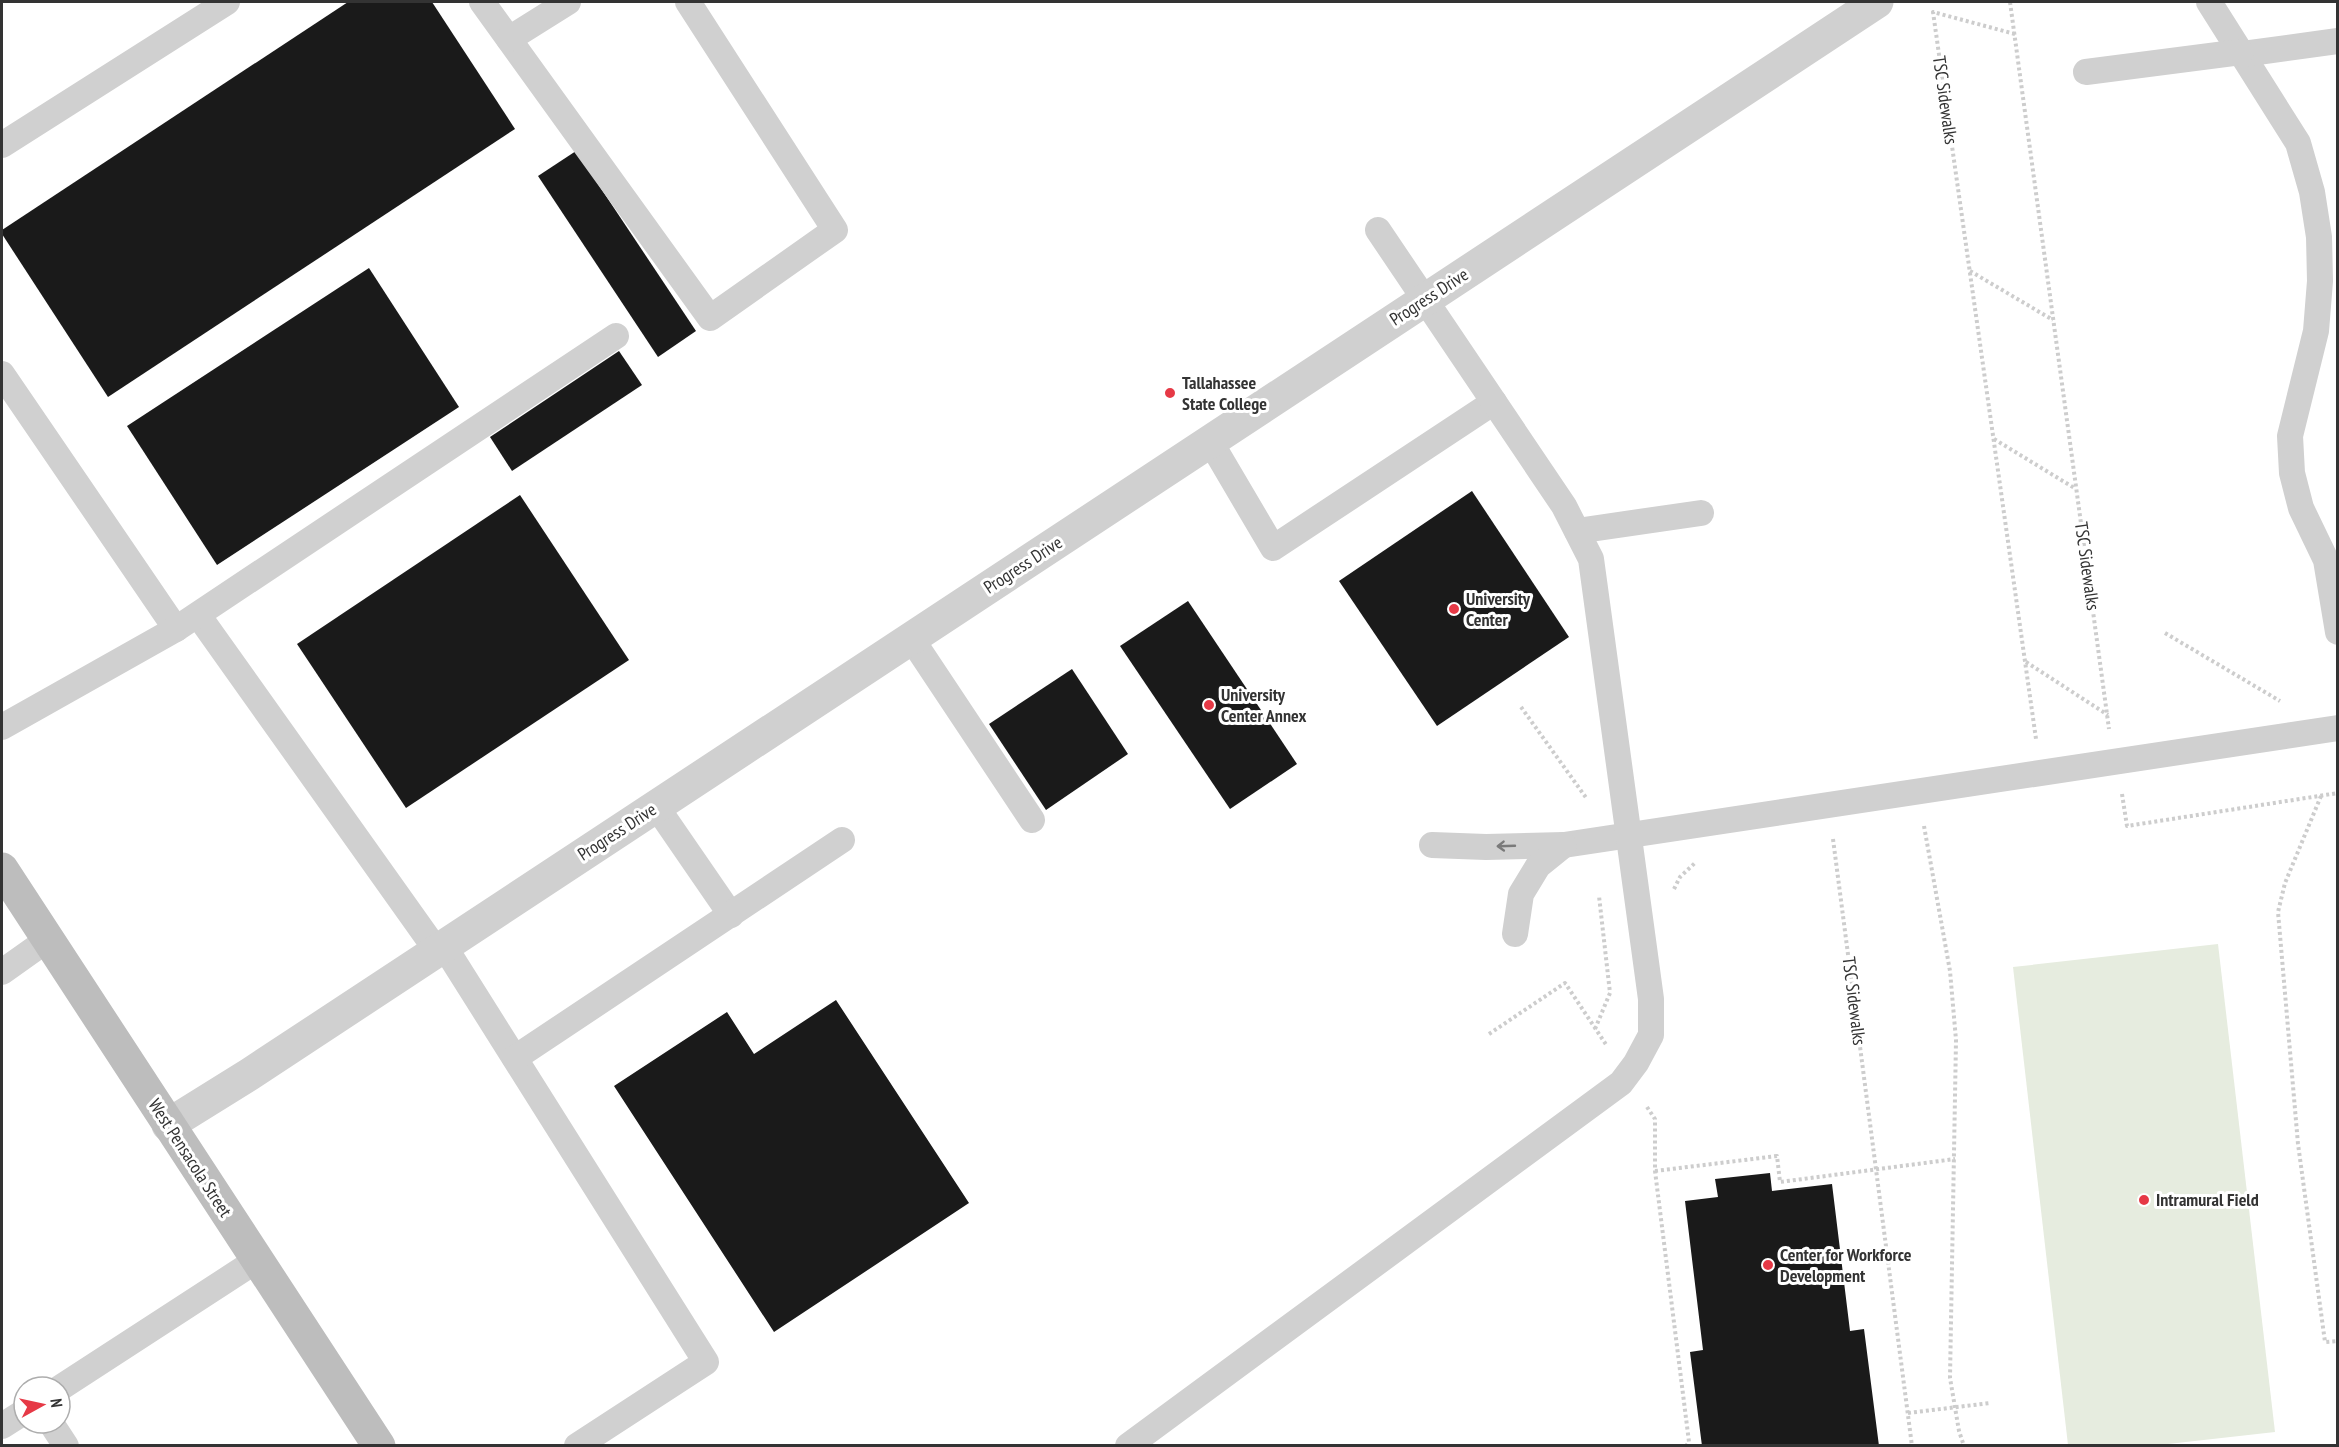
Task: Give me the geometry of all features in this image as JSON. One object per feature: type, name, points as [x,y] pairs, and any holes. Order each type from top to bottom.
[{"type":"main road","name":"West Pensacola Street","points":[[2,869],[379,1446]]},
{"type":"street","name":"Progress Drive","points":[[168,1125],[250,1074],[1877,2]]},
{"type":"lane","points":[[2,145],[227,2]]},
{"type":"lane","points":[[482,2],[710,318],[835,230],[688,2]]},
{"type":"lane","points":[[509,39],[568,2]]},
{"type":"lane","points":[[2209,2],[2298,143],[2312,192],[2319,237],[2320,281],[2316,331],[2290,436],[2292,473],[2301,508],[2326,560],[2337,632]]},
{"type":"lane","points":[[2086,72],[2337,41]]},
{"type":"lane","points":[[1128,1446],[1621,1083],[1651,1035],[1651,999],[1592,559],[1564,506],[1378,230]]},
{"type":"lane","points":[[2,728],[198,615],[616,336]]},
{"type":"lane","points":[[2,374],[176,629]]},
{"type":"lane","points":[[1210,441],[1273,548],[1494,402]]},
{"type":"lane","points":[[1577,531],[1701,513]]},
{"type":"lane","points":[[198,615],[440,949],[515,1058],[706,1362],[577,1446]]},
{"type":"lane","points":[[911,638],[1032,820]]},
{"type":"lane","points":[[1432,845],[1486,847],[1564,845],[2337,728]]},
{"type":"lane","points":[[656,806],[730,915]]},
{"type":"lane","points":[[515,1058],[842,840]]},
{"type":"lane","points":[[1515,934],[1521,894],[1538,866],[1564,845]]},
{"type":"lane","points":[[2,972],[47,940]]},
{"type":"lane","points":[[72,1380],[257,1260]]},
{"type":"path","name":"TSC Sidewalks","points":[[2010,2],[2114,762]]},
{"type":"path","name":"TSC Sidewalks","points":[[2015,34],[1933,12],[2041,773]]},
{"type":"path","points":[[1969,271],[2053,320]]},
{"type":"path","points":[[1994,439],[2076,489]]},
{"type":"path","points":[[2165,633],[2277,697],[2307,733]]},
{"type":"path","points":[[2025,662],[2108,716]]},
{"type":"path","points":[[1521,707],[1587,799]]},
{"type":"path","points":[[2121,790],[2127,826],[2337,793]]},
{"type":"path","points":[[2321,796],[2285,883],[2278,912],[2298,1144],[2325,1342],[2337,1341]]},
{"type":"path","points":[[1923,819],[1950,971],[1955,1028],[1955,1159],[1949,1328],[1950,1378],[1964,1446]]},
{"type":"path","name":"TSC Sidewalks","points":[[1832,833],[1912,1446]]},
{"type":"path","points":[[1489,1034],[1565,983],[1655,1119],[1655,1171],[1689,1442],[1686,1446]]},
{"type":"path","points":[[1595,1029],[1610,993]]},
{"type":"path","points":[[1655,1171],[1777,1156],[1780,1182],[1955,1159]]},
{"type":"path","points":[[1908,1413],[1990,1403]]},
{"type":"shaded area","name":"Intramural Field","points":[[2218,944],[2275,1432],[2159,1445],[2068,1445],[2013,967]]},
{"type":"building","points":[[348,2],[432,2],[515,129],[108,397],[2,234],[2,230]]},
{"type":"building","points":[[576,151],[696,331],[658,357],[538,176]]},
{"type":"building","points":[[369,268],[459,407],[217,565],[127,426]]},
{"type":"building","points":[[619,351],[642,385],[512,471],[490,437]]},
{"type":"building","name":"University Center","points":[[1472,491],[1569,637],[1437,726],[1339,581]]},
{"type":"building","points":[[520,495],[629,660],[406,808],[297,644]]},
{"type":"building","name":"University Center Annex","points":[[1188,601],[1297,764],[1230,809],[1120,646]]},
{"type":"building","points":[[1072,669],[1128,754],[1046,810],[989,724]]},
{"type":"building","points":[[836,1000],[969,1203],[774,1332],[614,1086],[727,1012],[754,1054]]},
{"type":"building","name":"Center for Workforce Development","points":[[1770,1173],[1772,1191],[1832,1184],[1850,1331],[1864,1329],[1879,1446],[1702,1446],[1690,1352],[1703,1350],[1685,1201],[1718,1197],[1715,1179]]},
{"type":"place","name":"Tallahassee State College","points":[[1170,393]]},
{"type":"place","name":"University Center","points":[[1454,609]]},
{"type":"place","name":"University Center Annex","points":[[1209,705]]},
{"type":"place","name":"Intramural Field","points":[[2144,1200]]},
{"type":"place","name":"Center for Workforce Development","points":[[1768,1265]]}]
